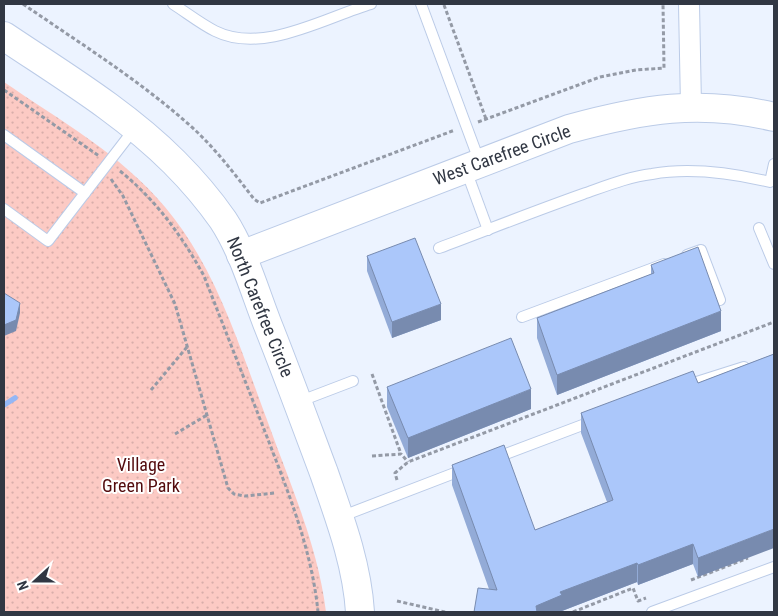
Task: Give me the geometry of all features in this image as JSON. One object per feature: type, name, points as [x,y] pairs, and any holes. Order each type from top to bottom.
[{"type":"main road","name":"North Carefree Circle","points":[[4,36],[102,102],[136,128],[174,162],[223,221],[241,254],[340,517],[349,545],[360,612]]},
{"type":"main road","name":"West Carefree Circle","points":[[241,254],[569,129],[608,118],[638,112],[691,106],[730,109],[774,118]]},
{"type":"street","points":[[689,4],[691,106]]},
{"type":"lane","points":[[173,4],[216,32],[235,37],[256,39],[299,30],[348,10],[372,4]]},
{"type":"lane","points":[[421,4],[466,126],[488,230]]},
{"type":"lane","points":[[4,210],[48,241],[136,128]]},
{"type":"lane","points":[[4,135],[85,193]]},
{"type":"lane","points":[[439,248],[627,179],[653,173],[679,171],[734,174],[770,182],[774,164]]},
{"type":"lane","points":[[759,228],[774,264]]},
{"type":"lane","points":[[522,318],[701,250],[720,300]]},
{"type":"lane","points":[[675,390],[756,363]]},
{"type":"lane","points":[[298,402],[353,381]]},
{"type":"lane","points":[[340,517],[600,418]]},
{"type":"lane","points":[[652,612],[774,567]]},
{"type":"path","points":[[23,4],[150,92],[188,123],[220,156],[254,199],[260,203],[600,77],[636,70],[664,68],[663,4]]},
{"type":"path","points":[[444,5],[486,119]]},
{"type":"path","points":[[4,90],[140,188],[171,223],[189,248],[204,276],[303,533],[314,579],[318,612]]},
{"type":"path","points":[[106,165],[175,304],[228,488],[234,494],[245,496],[276,493]]},
{"type":"path","points":[[398,482],[395,474],[408,462],[774,322]]},
{"type":"path","points":[[151,390],[187,346]]},
{"type":"path","points":[[372,374],[401,454],[408,462]]},
{"type":"path","points":[[175,434],[207,415]]},
{"type":"path","points":[[372,456],[401,454]]},
{"type":"path","points":[[684,583],[756,555]]},
{"type":"path","points":[[573,612],[633,588],[638,601],[647,598]]},
{"type":"path","points":[[397,601],[445,612]]},
{"type":"green space","name":"Village Green Park","points":[[4,82],[89,139],[129,171],[165,207],[184,231],[200,257],[227,313],[238,341],[311,541],[326,612],[4,612]]},
{"type":"building","points":[[415,238],[441,304],[392,322],[367,256]]},
{"type":"building","points":[[698,247],[721,311],[557,375],[537,318],[654,273],[651,265]]},
{"type":"building","points":[[4,293],[20,303],[16,320],[4,325]]},
{"type":"building","points":[[511,338],[531,389],[408,438],[387,387]]},
{"type":"building","points":[[774,354],[774,529],[698,558],[693,544],[638,565],[637,563],[560,592],[562,595],[536,606],[537,612],[474,612],[478,588],[497,590],[452,465],[504,445],[535,530],[613,500],[581,413],[693,371],[698,383]]},
{"type":"waterway","points":[[4,405],[15,398]]}]
